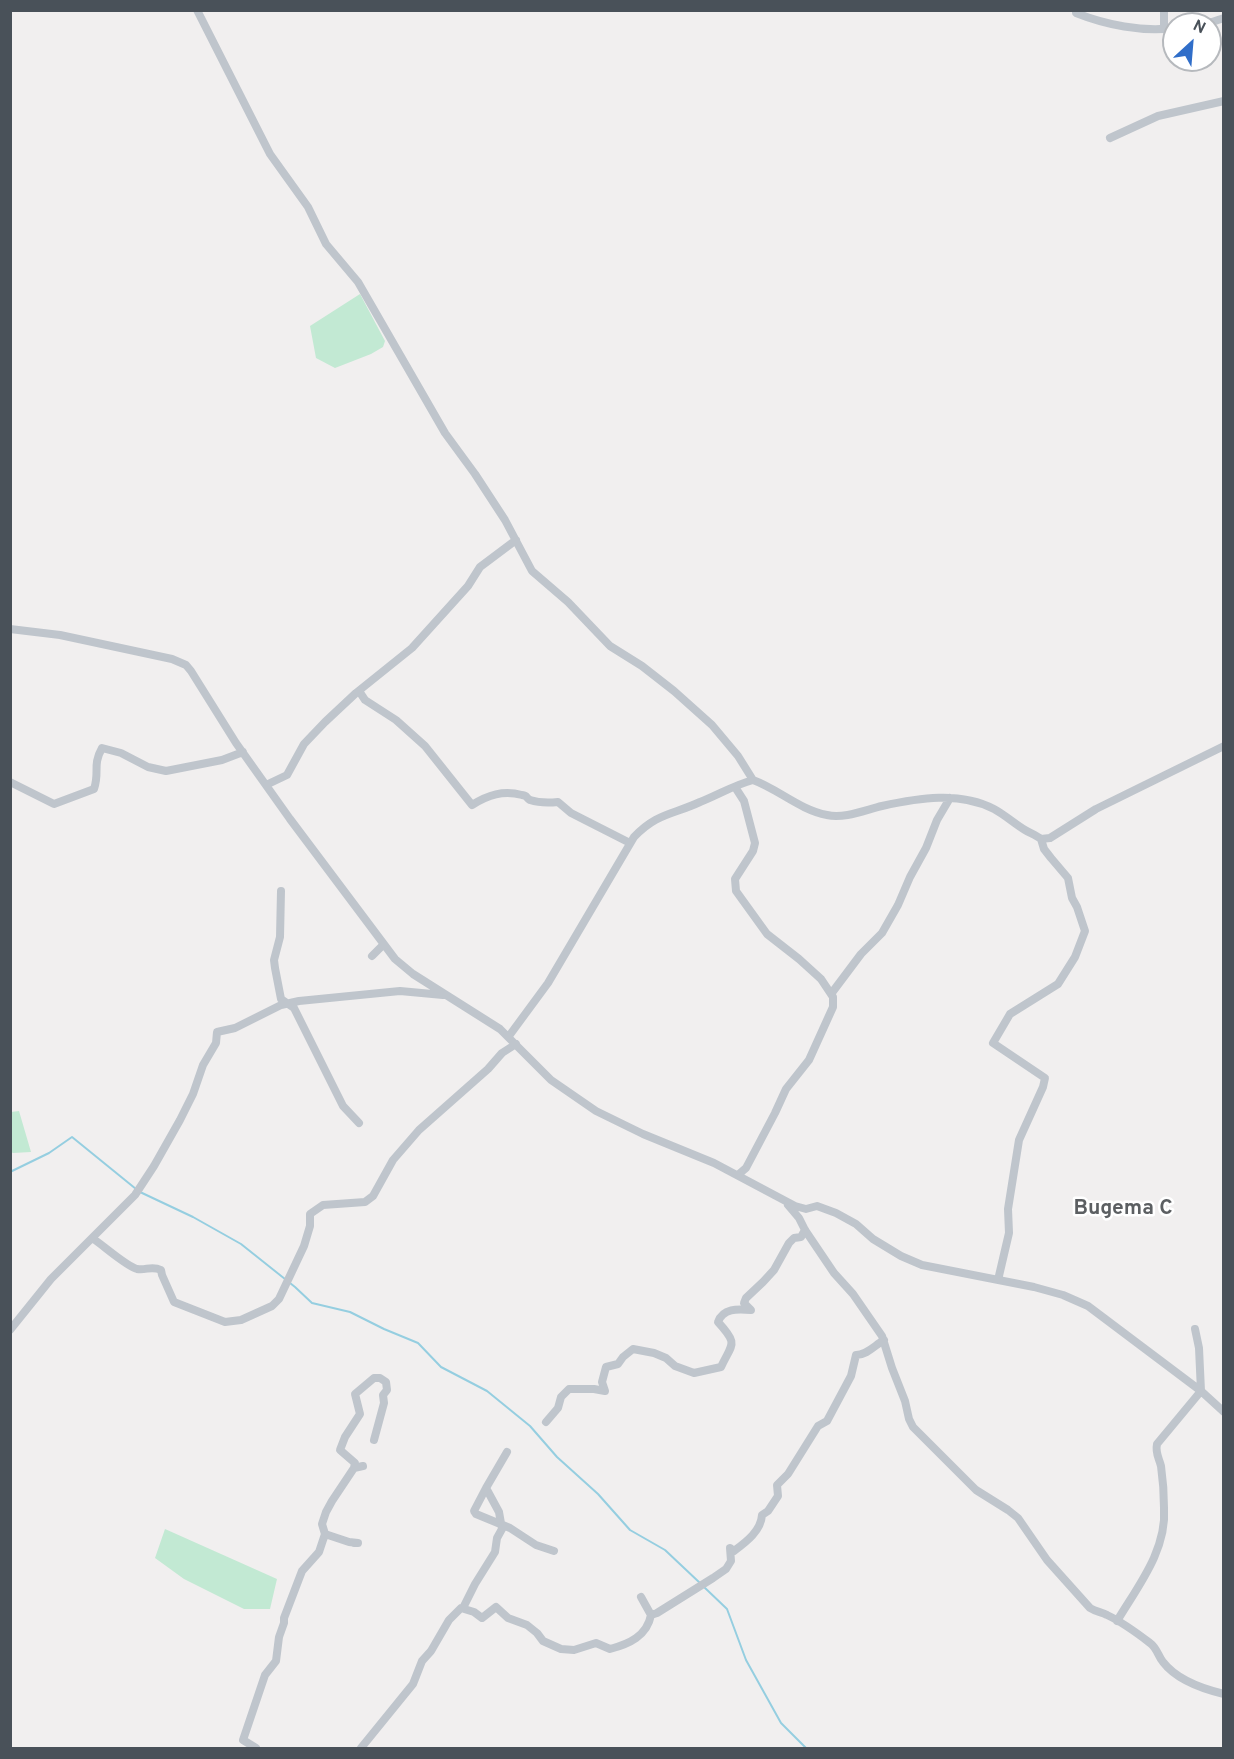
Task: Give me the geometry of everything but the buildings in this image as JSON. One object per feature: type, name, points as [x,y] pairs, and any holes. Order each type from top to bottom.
[{"type":"street","points":[[197,10],[270,154],[308,207],[326,244],[358,282],[445,433],[506,520],[532,571],[568,602],[610,646],[675,691],[712,725],[738,756],[753,780],[828,816],[846,815],[896,803],[961,798],[994,810],[1041,839],[1050,838],[1096,809],[1224,746]]},
{"type":"street","points":[[1076,10],[1076,13],[1093,20],[1129,27],[1162,29]]},
{"type":"street","points":[[1110,138],[1158,116],[1224,101]]},
{"type":"street","points":[[266,785],[287,774],[304,744],[325,722],[429,631],[468,586],[480,567],[516,540]]},
{"type":"street","points":[[10,629],[60,635],[172,659],[186,665],[266,785],[395,959],[408,970],[479,1014],[509,1036],[556,1084],[596,1111],[643,1134],[738,1174],[784,1201],[806,1209],[817,1206],[836,1213],[856,1224],[873,1239],[901,1256],[922,1265],[1034,1287],[1064,1295],[1088,1306],[1201,1391],[1224,1412]]},
{"type":"street","points":[[359,691],[365,700],[396,720],[425,746],[472,805],[489,795],[496,794],[523,795],[530,800],[545,803],[558,802],[572,813],[630,843]]},
{"type":"street","points":[[10,782],[54,804],[94,789],[98,778],[95,760],[102,748],[121,753],[148,767],[166,771],[222,760],[243,752]]},
{"type":"street","points":[[509,1036],[552,976],[630,843],[644,827],[658,817],[702,802],[753,780]]},
{"type":"street","points":[[735,787],[744,801],[755,843],[753,851],[735,879],[736,891],[766,934],[800,959],[821,980],[831,994],[833,1007],[808,1060],[786,1089],[776,1113],[746,1168],[738,1174]]},
{"type":"street","points":[[831,994],[861,954],[882,933],[950,798]]},
{"type":"street","points":[[998,1280],[1009,1233],[1008,1209],[1019,1140],[1045,1078],[993,1043],[1010,1014],[1058,984],[1075,957],[1085,931],[1072,898],[1068,878],[1044,849],[1041,839]]},
{"type":"street","points":[[281,891],[280,936],[274,960],[280,995],[296,1011],[342,1106],[359,1123]]},
{"type":"street","points":[[372,956],[383,945]]},
{"type":"street","points":[[10,1330],[51,1279],[135,1195],[180,1120],[193,1094],[202,1065],[216,1043],[217,1032],[235,1028],[286,1003],[400,991],[448,996]]},
{"type":"street","points":[[92,1238],[138,1269],[154,1267],[161,1270],[172,1300],[225,1322],[242,1320],[269,1308],[279,1299],[304,1246],[310,1226],[310,1214],[323,1205],[365,1202],[374,1196],[393,1160],[419,1130],[488,1069],[502,1053],[516,1044]]},
{"type":"street","points":[[784,1201],[799,1218],[834,1273],[859,1302],[884,1340],[913,1427],[976,1490],[1018,1518],[1047,1560],[1088,1605],[1097,1612],[1118,1621],[1152,1644],[1172,1671],[1203,1687],[1224,1694]]},
{"type":"street","points":[[546,1422],[558,1408],[561,1397],[569,1389],[605,1391],[602,1382],[606,1367],[618,1364],[633,1349],[654,1353],[675,1366],[694,1373],[721,1367],[732,1349],[732,1340],[718,1322],[721,1315],[728,1310],[751,1310],[744,1303],[746,1298],[774,1270],[789,1242],[801,1237],[805,1230]]},
{"type":"street","points":[[1118,1621],[1148,1570],[1163,1532],[1164,1504],[1161,1466],[1156,1452],[1157,1444],[1201,1391],[1199,1348],[1195,1329]]},
{"type":"street","points":[[651,1615],[726,1569],[731,1561],[730,1548],[734,1551],[755,1532],[762,1522],[762,1515],[768,1511],[778,1496],[777,1485],[788,1474],[818,1426],[827,1420],[851,1376],[856,1355],[868,1351],[884,1340]]},
{"type":"street","points":[[256,1749],[243,1740],[265,1675],[276,1661],[286,1611],[302,1571],[319,1551],[325,1534],[322,1524],[326,1512],[354,1468],[355,1463],[340,1450],[345,1437],[360,1414],[355,1394],[374,1378],[380,1378],[386,1382],[387,1390],[383,1395],[384,1403],[374,1440]]},
{"type":"street","points":[[507,1452],[474,1511],[476,1514],[510,1528],[536,1545],[554,1551]]},
{"type":"street","points":[[354,1468],[363,1466]]},
{"type":"street","points":[[464,1608],[475,1584],[495,1552],[497,1538],[502,1529],[499,1512],[486,1488]]},
{"type":"street","points":[[325,1534],[358,1543],[354,1543]]},
{"type":"street","points":[[361,1749],[413,1684],[422,1661],[431,1651],[454,1612],[461,1608],[474,1612],[482,1618],[496,1607],[508,1618],[527,1625],[543,1641],[561,1648],[574,1650],[596,1643],[610,1649],[627,1645],[649,1625],[651,1615],[641,1597]]},
{"type":"green space","points":[[360,294],[385,341],[383,347],[335,368],[316,358],[310,326]]},
{"type":"green space","points":[[19,1111],[31,1152],[11,1152],[11,1112]]},
{"type":"green space","points":[[165,1529],[277,1579],[270,1609],[244,1609],[184,1579],[155,1558]]},
{"type":"waterway","points":[[10,1172],[49,1153],[72,1137],[136,1189]]},
{"type":"waterway","points":[[140,1192],[193,1217],[241,1244],[312,1303],[350,1312],[418,1343],[441,1367],[487,1391],[530,1426],[557,1457],[598,1494],[630,1530],[665,1550],[700,1583]]},
{"type":"waterway","points":[[704,1587],[727,1609],[746,1660],[781,1723],[806,1748]]},
{"type":"district","name":"Bugema C","points":[[1123,1210]]}]
